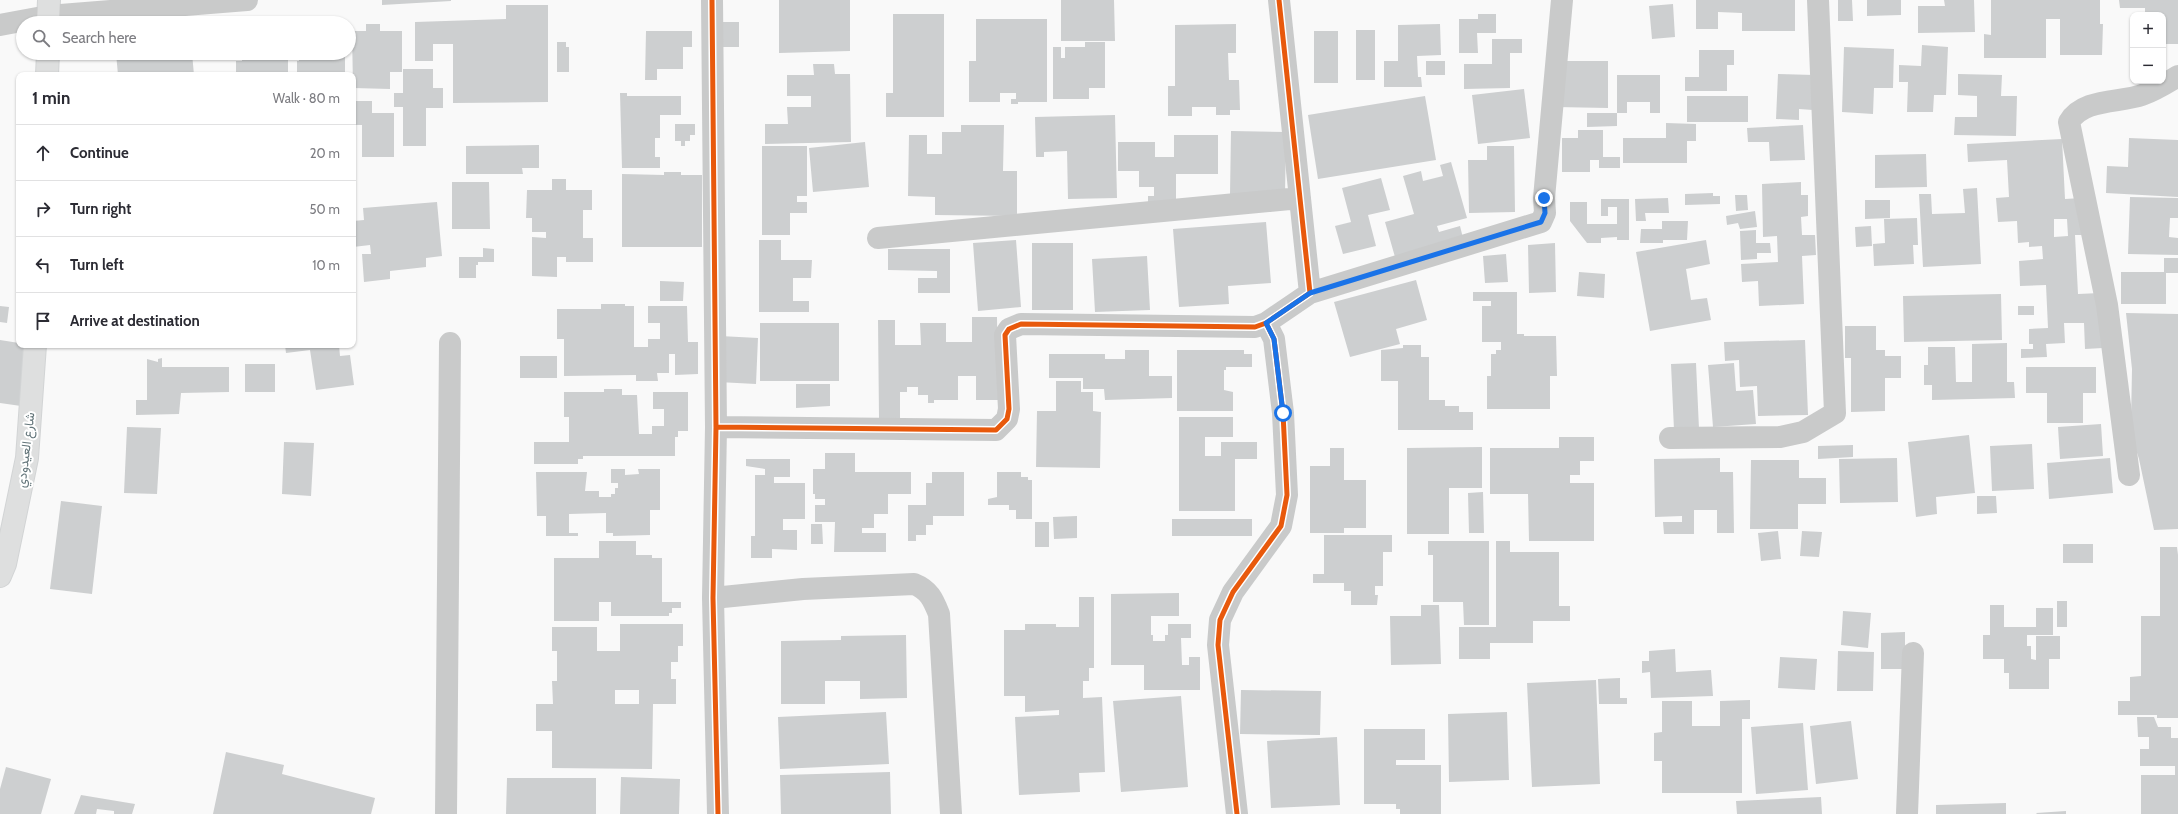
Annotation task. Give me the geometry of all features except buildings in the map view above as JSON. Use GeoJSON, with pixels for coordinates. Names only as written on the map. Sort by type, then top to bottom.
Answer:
{"type":"FeatureCollection","features":[{"type":"Feature","properties":{"kind":"street"},"geometry":{"type":"LineString","coordinates":[[36,16],[48,13],[247,0]]}},
{"type":"Feature","properties":{"kind":"street"},"geometry":{"type":"LineString","coordinates":[[712,0],[716,427],[713,598],[718,814]]}},
{"type":"Feature","properties":{"kind":"street"},"geometry":{"type":"LineString","coordinates":[[1279,0],[1310,293]]}},
{"type":"Feature","properties":{"kind":"street"},"geometry":{"type":"LineString","coordinates":[[716,427],[996,430],[1006,419],[1009,409],[1006,335],[1014,326],[1020,324],[1255,327],[1266,323],[1310,293],[1541,222],[1545,213],[1544,198],[1562,0]]}},
{"type":"Feature","properties":{"kind":"street"},"geometry":{"type":"LineString","coordinates":[[1670,438],[1780,437],[1803,432],[1835,413],[1818,0]]}},
{"type":"Feature","properties":{"kind":"street"},"geometry":{"type":"LineString","coordinates":[[0,25],[16,21]]}},
{"type":"Feature","properties":{"kind":"street"},"geometry":{"type":"LineString","coordinates":[[47,72],[48,60]]}},
{"type":"Feature","properties":{"kind":"street"},"geometry":{"type":"LineString","coordinates":[[2129,475],[2107,305],[2069,122],[2074,114],[2096,104],[2142,95],[2178,76]]}},
{"type":"Feature","properties":{"kind":"street"},"geometry":{"type":"LineString","coordinates":[[878,238],[1300,198]]}},
{"type":"Feature","properties":{"kind":"street"},"geometry":{"type":"LineString","coordinates":[[1237,814],[1218,645],[1220,620],[1233,592],[1281,526],[1287,495],[1283,413],[1274,339],[1266,323]]}},
{"type":"Feature","properties":{"kind":"street"},"geometry":{"type":"LineString","coordinates":[[446,814],[450,343]]}},
{"type":"Feature","properties":{"kind":"street","name":"شارع العيدودي"},"geometry":{"type":"LineString","coordinates":[[0,576],[5,564],[27,458],[35,348]]}},
{"type":"Feature","properties":{"kind":"street"},"geometry":{"type":"LineString","coordinates":[[713,598],[802,589],[906,584],[914,584],[924,588],[932,596],[939,614],[951,814]]}},
{"type":"Feature","properties":{"kind":"street"},"geometry":{"type":"LineString","coordinates":[[1907,814],[1913,653]]}},
{"type":"Feature","properties":{"kind":"cycle path"},"geometry":{"type":"LineString","coordinates":[[712,0],[716,427],[713,598],[718,814]]}},
{"type":"Feature","properties":{"kind":"cycle path"},"geometry":{"type":"LineString","coordinates":[[1237,814],[1218,645],[1220,620],[1233,592],[1281,526],[1287,495],[1283,413],[1274,339],[1266,323],[1310,293],[1279,0]]}},
{"type":"Feature","properties":{"kind":"cycle path"},"geometry":{"type":"LineString","coordinates":[[716,427],[996,430],[1007,419],[1009,409],[1005,335],[1009,329],[1021,324],[1255,327],[1266,323]]}},
{"type":"Feature","properties":{"kind":"route"},"geometry":{"type":"LineString","coordinates":[[1283,413],[1274,339],[1266,323],[1310,293],[1541,222],[1545,213],[1544,198]]}}]}
